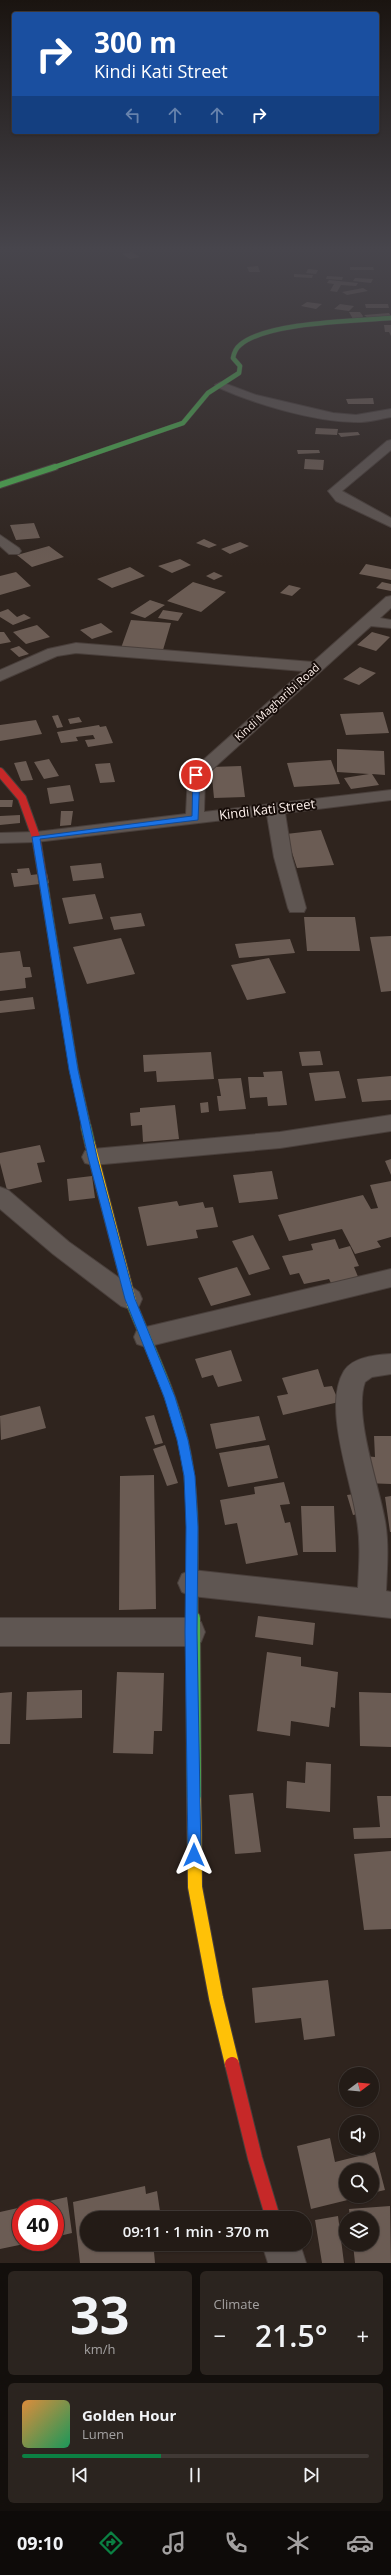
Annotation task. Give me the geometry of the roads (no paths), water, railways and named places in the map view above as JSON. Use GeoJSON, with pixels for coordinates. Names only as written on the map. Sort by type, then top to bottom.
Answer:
{"type":"FeatureCollection","features":[{"type":"Feature","properties":{"kind":"street"},"geometry":{"type":"LineString","coordinates":[[0,485],[113,445],[183,423],[202,399],[239,373],[240,366],[233,358],[233,355]]}},
{"type":"Feature","properties":{"kind":"street"},"geometry":{"type":"LineString","coordinates":[[221,385],[252,398],[333,417],[356,419],[391,414]]}},
{"type":"Feature","properties":{"kind":"street"},"geometry":{"type":"LineString","coordinates":[[391,444],[335,491],[341,498],[391,523]]}},
{"type":"Feature","properties":{"kind":"street"},"geometry":{"type":"LineString","coordinates":[[0,539],[14,550]]}},
{"type":"Feature","properties":{"kind":"street","name":"Kindi Magharibi Road"},"geometry":{"type":"LineString","coordinates":[[195,818],[196,775],[391,600]]}},
{"type":"Feature","properties":{"kind":"street"},"geometry":{"type":"LineString","coordinates":[[366,621],[391,624]]}},
{"type":"Feature","properties":{"kind":"street"},"geometry":{"type":"LineString","coordinates":[[0,676],[53,652],[76,648],[316,667]]}},
{"type":"Feature","properties":{"kind":"street"},"geometry":{"type":"LineString","coordinates":[[0,772],[22,798],[36,837],[74,1070],[93,1157],[130,1299],[169,1397],[183,1440],[189,1476],[192,1583],[191,1632],[195,1887],[216,1998],[255,2158],[272,2211]]}},
{"type":"Feature","properties":{"kind":"street","name":"Kindi Kati Street"},"geometry":{"type":"LineString","coordinates":[[0,838],[36,837],[391,795]]}},
{"type":"Feature","properties":{"kind":"street"},"geometry":{"type":"LineString","coordinates":[[275,808],[283,857],[297,908]]}},
{"type":"Feature","properties":{"kind":"street"},"geometry":{"type":"LineString","coordinates":[[93,1157],[258,1142],[348,1131],[391,1123]]}},
{"type":"Feature","properties":{"kind":"street"},"geometry":{"type":"LineString","coordinates":[[0,1196],[61,1248],[130,1299]]}},
{"type":"Feature","properties":{"kind":"street"},"geometry":{"type":"LineString","coordinates":[[146,1337],[391,1278]]}},
{"type":"Feature","properties":{"kind":"street"},"geometry":{"type":"LineString","coordinates":[[192,1583],[382,1603],[371,1520],[360,1478],[350,1410],[353,1379],[362,1369],[391,1364]]}},
{"type":"Feature","properties":{"kind":"street"},"geometry":{"type":"LineString","coordinates":[[0,1632],[191,1632]]}},
{"type":"Feature","properties":{"kind":"street"},"geometry":{"type":"LineString","coordinates":[[283,2251],[287,2263]]}}]}
